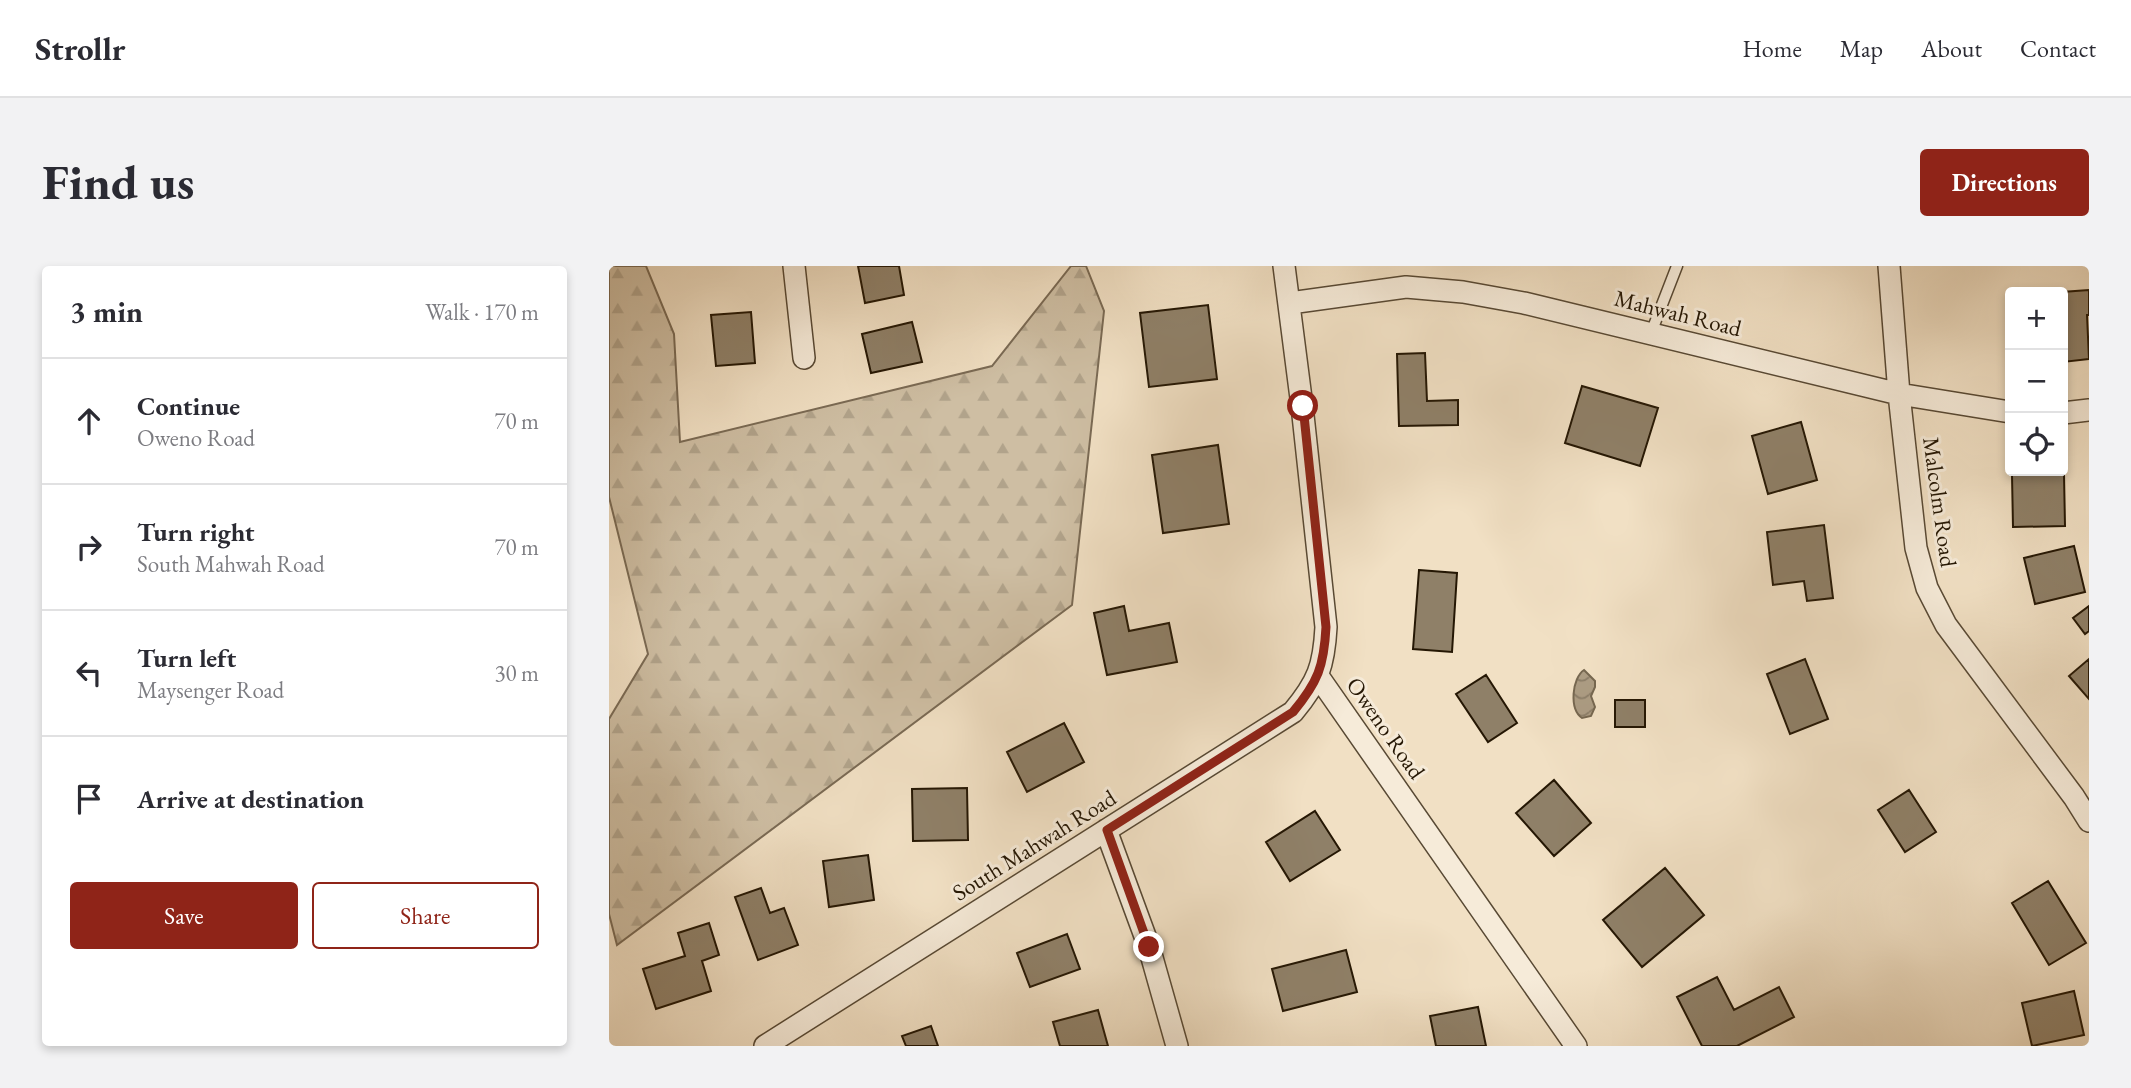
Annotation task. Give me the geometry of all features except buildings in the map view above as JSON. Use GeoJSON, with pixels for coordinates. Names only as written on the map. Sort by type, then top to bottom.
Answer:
{"type":"FeatureCollection","features":[{"type":"Feature","properties":{"kind":"street"},"geometry":{"type":"LineString","coordinates":[[794,266],[804,358]]}},
{"type":"Feature","properties":{"kind":"street","name":"Oweno Road"},"geometry":{"type":"LineString","coordinates":[[1284,266],[1326,627],[1325,650],[1318,676],[1576,1046]]}},
{"type":"Feature","properties":{"kind":"street","name":"Malcolm Road"},"geometry":{"type":"LineString","coordinates":[[1888,266],[1916,548],[1927,588],[1945,625],[2074,797],[2089,821]]}},
{"type":"Feature","properties":{"kind":"street","name":"Mahwah Road"},"geometry":{"type":"LineString","coordinates":[[1290,303],[1406,287],[1463,292],[1524,303],[1899,394],[2005,411]]}},
{"type":"Feature","properties":{"kind":"street"},"geometry":{"type":"LineString","coordinates":[[2068,412],[2089,410]]}},
{"type":"Feature","properties":{"kind":"street","name":"South Mahwah Road"},"geometry":{"type":"LineString","coordinates":[[765,1046],[1293,712],[1318,676]]}},
{"type":"Feature","properties":{"kind":"street"},"geometry":{"type":"LineString","coordinates":[[1107,830],[1149,947],[1177,1046]]}},
{"type":"Feature","properties":{"kind":"lane"},"geometry":{"type":"LineString","coordinates":[[1651,333],[1677,266]]}},
{"type":"Feature","properties":{"kind":"green space"},"geometry":{"type":"Polygon","coordinates":[[[609,266],[646,266],[674,334],[680,442],[992,366],[1071,266],[1086,266],[1104,311],[1072,605],[617,945],[609,914],[609,719],[648,654],[609,497],[609,266]]]}},
{"type":"Feature","properties":{"kind":"water"},"geometry":{"type":"Polygon","coordinates":[[[1584,670],[1595,681],[1591,696],[1595,707],[1591,716],[1582,718],[1575,708],[1574,694],[1577,680],[1584,670]]]}},
{"type":"Feature","properties":{"kind":"route"},"geometry":{"type":"LineString","coordinates":[[1149,947],[1107,830],[1293,712],[1318,676],[1325,650],[1326,627],[1303,406]]}}]}
